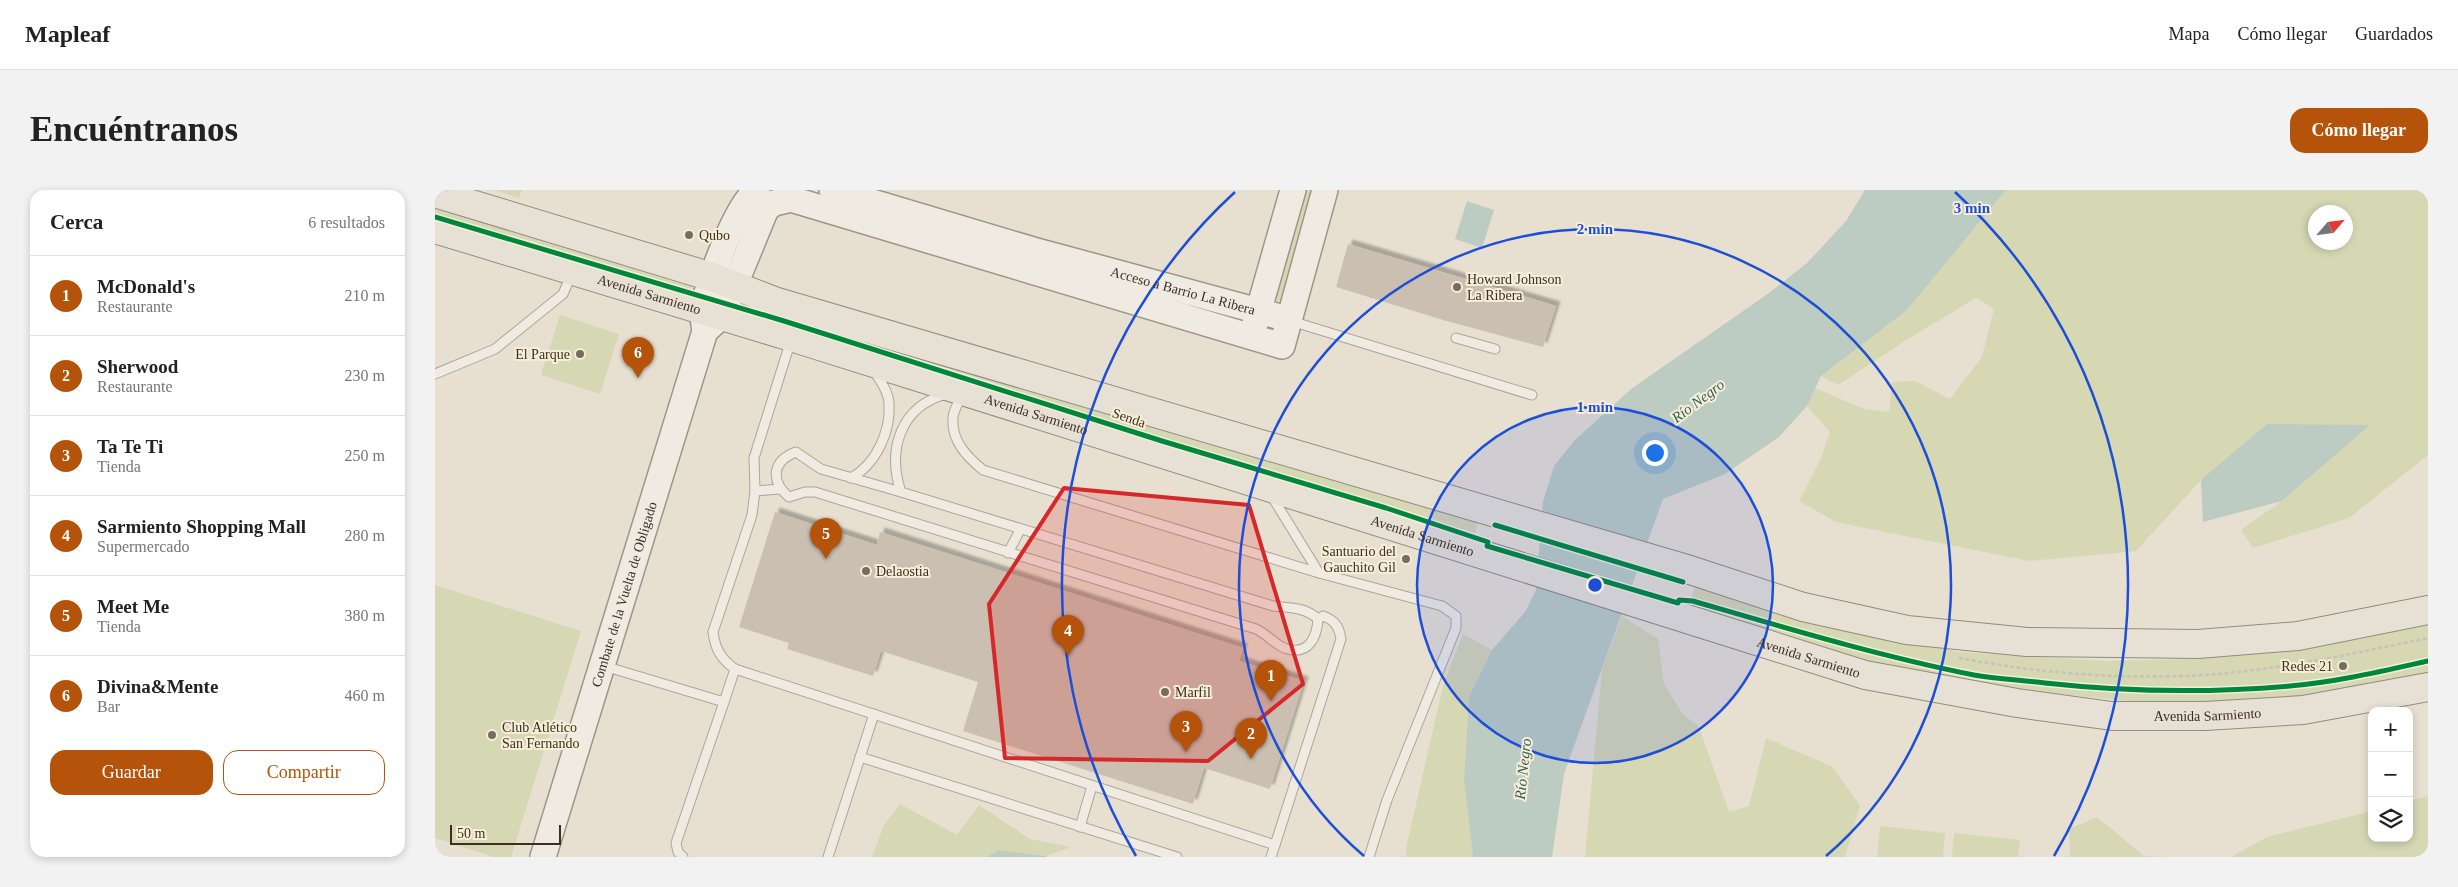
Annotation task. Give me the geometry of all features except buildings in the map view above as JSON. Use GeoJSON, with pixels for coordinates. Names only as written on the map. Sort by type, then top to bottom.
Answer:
{"type":"FeatureCollection","features":[{"type":"Feature","properties":{"kind":"main road"},"geometry":{"type":"LineString","coordinates":[[435,193],[723,282],[796,307],[1690,570],[1803,607],[1907,630],[2027,642],[2199,644],[2298,636],[2428,610]]}},
{"type":"Feature","properties":{"kind":"main road","name":"Avenida Sarmiento"},"geometry":{"type":"LineString","coordinates":[[435,229],[573,271],[710,319],[791,337],[1865,675],[2017,704],[2112,716],[2205,716],[2303,710],[2428,687]]}},
{"type":"Feature","properties":{"kind":"street"},"geometry":{"type":"LineString","coordinates":[[723,282],[742,207],[757,190]]}},
{"type":"Feature","properties":{"kind":"street","name":"Acceso a Barrio La Ribera"},"geometry":{"type":"LineString","coordinates":[[832,190],[1031,261],[1287,319]]}},
{"type":"Feature","properties":{"kind":"street"},"geometry":{"type":"LineString","coordinates":[[1251,337],[1293,190]]}},
{"type":"Feature","properties":{"kind":"street"},"geometry":{"type":"LineString","coordinates":[[723,282],[766,210],[774,203],[791,199],[1031,261],[1282,346],[1287,319],[1325,190]]}},
{"type":"Feature","properties":{"kind":"street","name":"Combate de la Vuelta de Obligado"},"geometry":{"type":"LineString","coordinates":[[543,857],[723,282]]}},
{"type":"Feature","properties":{"kind":"lane"},"geometry":{"type":"LineString","coordinates":[[435,374],[495,349],[563,294],[573,271]]}},
{"type":"Feature","properties":{"kind":"lane","name":"Acceso a Barrio La Ribera"},"geometry":{"type":"LineString","coordinates":[[1287,319],[1532,395]]}},
{"type":"Feature","properties":{"kind":"lane"},"geometry":{"type":"LineString","coordinates":[[791,337],[754,458],[755,491],[752,515],[713,632],[714,646],[723,661],[735,669],[1275,845]]}},
{"type":"Feature","properties":{"kind":"lane"},"geometry":{"type":"LineString","coordinates":[[1456,338],[1495,349]]}},
{"type":"Feature","properties":{"kind":"lane"},"geometry":{"type":"LineString","coordinates":[[851,478],[863,471],[874,460],[888,417],[889,401],[882,383],[867,361]]}},
{"type":"Feature","properties":{"kind":"lane"},"geometry":{"type":"LineString","coordinates":[[901,492],[896,476],[896,452],[903,427],[910,415],[920,405],[938,396],[961,391]]}},
{"type":"Feature","properties":{"kind":"lane"},"geometry":{"type":"LineString","coordinates":[[961,391],[953,416],[955,436],[964,454],[983,470],[1319,573],[1442,606],[1456,616],[1456,628],[1387,800],[1369,857]]}},
{"type":"Feature","properties":{"kind":"lane"},"geometry":{"type":"LineString","coordinates":[[796,452],[821,469],[1273,606],[1300,608],[1311,612],[1318,619],[1315,638],[1310,646],[1299,650],[1286,649],[1267,634],[1256,629],[815,492],[805,492],[789,497],[779,489],[776,479],[779,464],[785,456],[796,452]]}},
{"type":"Feature","properties":{"kind":"lane"},"geometry":{"type":"LineString","coordinates":[[1267,488],[1319,573]]}},
{"type":"Feature","properties":{"kind":"lane"},"geometry":{"type":"LineString","coordinates":[[755,491],[779,489]]}},
{"type":"Feature","properties":{"kind":"lane"},"geometry":{"type":"LineString","coordinates":[[1008,553],[1020,530]]}},
{"type":"Feature","properties":{"kind":"lane"},"geometry":{"type":"LineString","coordinates":[[1271,857],[1341,639],[1339,629],[1332,619],[1323,616],[1318,619]]}},
{"type":"Feature","properties":{"kind":"lane"},"geometry":{"type":"LineString","coordinates":[[602,666],[724,702]]}},
{"type":"Feature","properties":{"kind":"lane"},"geometry":{"type":"LineString","coordinates":[[683,857],[678,852],[676,843],[735,669]]}},
{"type":"Feature","properties":{"kind":"lane"},"geometry":{"type":"LineString","coordinates":[[829,857],[874,714]]}},
{"type":"Feature","properties":{"kind":"lane"},"geometry":{"type":"LineString","coordinates":[[860,757],[1177,857]]}},
{"type":"Feature","properties":{"kind":"lane"},"geometry":{"type":"LineString","coordinates":[[1080,827],[1092,786]]}},
{"type":"Feature","properties":{"kind":"highlighted area"},"geometry":{"type":"Polygon","coordinates":[[[1064,488],[1249,505],[1303,684],[1208,761],[1005,758],[989,604],[1064,488]]]}},
{"type":"Feature","properties":{"kind":"green space"},"geometry":{"type":"Polygon","coordinates":[[[494,190],[522,190],[519,198],[494,190]]]}},
{"type":"Feature","properties":{"kind":"green space"},"geometry":{"type":"Polygon","coordinates":[[[1302,190],[1316,190],[1282,302],[1270,298],[1302,190]]]}},
{"type":"Feature","properties":{"kind":"green space"},"geometry":{"type":"Polygon","coordinates":[[[2006,190],[2428,190],[2428,455],[2349,518],[2253,548],[2241,530],[2282,501],[2369,425],[2201,480],[2136,551],[2029,561],[1836,522],[1799,501],[1821,458],[1830,432],[1807,406],[1815,388],[1864,409],[1889,412],[1892,382],[1915,381],[1950,399],[1982,357],[1994,309],[1976,298],[1908,339],[1838,385],[1821,376],[1907,310],[2006,190]]]}},
{"type":"Feature","properties":{"kind":"green space"},"geometry":{"type":"Polygon","coordinates":[[[435,203],[698,282],[692,301],[435,224],[435,203]]]}},
{"type":"Feature","properties":{"kind":"green space"},"geometry":{"type":"Polygon","coordinates":[[[745,298],[1479,517],[1475,533],[740,314],[745,298]]]}},
{"type":"Feature","properties":{"kind":"green space","name":"El Parque"},"geometry":{"type":"Polygon","coordinates":[[[560,315],[619,334],[600,394],[541,375],[560,315]]]}},
{"type":"Feature","properties":{"kind":"green space","name":"Club Atlético San Fernando"},"geometry":{"type":"Polygon","coordinates":[[[435,585],[581,631],[511,857],[494,857],[435,838],[435,585]]]}},
{"type":"Feature","properties":{"kind":"green space"},"geometry":{"type":"Polygon","coordinates":[[[1695,586],[1849,627],[1959,652],[2104,661],[2198,659],[2350,639],[2428,625],[2428,674],[2281,701],[2155,704],[1985,686],[1895,669],[1689,609],[1695,586]]]}},
{"type":"Feature","properties":{"kind":"green space"},"geometry":{"type":"Polygon","coordinates":[[[1622,616],[1658,639],[1664,684],[1682,713],[1699,727],[1729,812],[1749,806],[1766,738],[1833,767],[1860,806],[1845,857],[1585,857],[1602,670],[1622,616]]]}},
{"type":"Feature","properties":{"kind":"green space"},"geometry":{"type":"Polygon","coordinates":[[[1463,634],[1492,650],[1469,696],[1464,780],[1473,857],[1406,857],[1407,844],[1443,686],[1463,634]]]}},
{"type":"Feature","properties":{"kind":"green space"},"geometry":{"type":"Polygon","coordinates":[[[2428,796],[2428,857],[2231,857],[2267,837],[2368,812],[2368,842],[2413,842],[2413,800],[2428,796]]]}},
{"type":"Feature","properties":{"kind":"green space"},"geometry":{"type":"Polygon","coordinates":[[[900,804],[957,835],[979,805],[1030,839],[1071,847],[1046,856],[998,850],[987,857],[872,857],[884,825],[900,804]]]}},
{"type":"Feature","properties":{"kind":"green space"},"geometry":{"type":"Polygon","coordinates":[[[2097,817],[2144,856],[2167,857],[2070,857],[2069,829],[2097,817]]]}},
{"type":"Feature","properties":{"kind":"green space"},"geometry":{"type":"Polygon","coordinates":[[[1880,826],[1945,833],[1943,857],[1877,857],[1880,826]]]}},
{"type":"Feature","properties":{"kind":"green space"},"geometry":{"type":"Polygon","coordinates":[[[1954,833],[2020,840],[2018,857],[1952,857],[1954,833]]]}},
{"type":"Feature","properties":{"kind":"water","name":"Río Negro"},"geometry":{"type":"Polygon","coordinates":[[[1865,190],[2006,190],[1907,310],[1821,376],[1807,406],[1779,437],[1725,474],[1663,499],[1564,774],[1552,857],[1473,857],[1464,780],[1469,696],[1492,650],[1525,612],[1536,590],[1543,502],[1554,466],[1574,441],[1631,389],[1769,293],[1807,263],[1846,221],[1865,190]]]}},
{"type":"Feature","properties":{"kind":"water"},"geometry":{"type":"Polygon","coordinates":[[[1467,201],[1494,210],[1482,248],[1455,239],[1467,201]]]}},
{"type":"Feature","properties":{"kind":"water"},"geometry":{"type":"Polygon","coordinates":[[[2267,424],[2370,425],[2282,501],[2203,522],[2201,480],[2267,424]]]}},
{"type":"Feature","properties":{"kind":"water"},"geometry":{"type":"Polygon","coordinates":[[[998,850],[1046,856],[1047,857],[987,857],[998,850]]]}},
{"type":"Feature","properties":{"kind":"cycle path","name":"Senda"},"geometry":{"type":"LineString","coordinates":[[435,217],[784,321],[1162,441],[1386,508],[1488,542],[1487,546],[1678,603],[1679,600],[1693,601],[1833,641],[1938,667],[1983,676],[2076,686],[2137,690],[2229,690],[2325,682],[2428,661]]}},
{"type":"Feature","properties":{"kind":"cycle path"},"geometry":{"type":"LineString","coordinates":[[1495,525],[1683,582]]}},
{"type":"Feature","properties":{"kind":"place","name":"Qubo"},"geometry":{"type":"Point","coordinates":[689,235]}},
{"type":"Feature","properties":{"kind":"place","name":"Howard Johnson La Ribera"},"geometry":{"type":"Point","coordinates":[1457,287]}},
{"type":"Feature","properties":{"kind":"place","name":"El Parque"},"geometry":{"type":"Point","coordinates":[580,354]}},
{"type":"Feature","properties":{"kind":"place","name":"Divina&Mente"},"geometry":{"type":"Point","coordinates":[638,378]}},
{"type":"Feature","properties":{"kind":"place","name":"Meet Me"},"geometry":{"type":"Point","coordinates":[826,559]}},
{"type":"Feature","properties":{"kind":"place","name":"Santuario del Gauchito Gil"},"geometry":{"type":"Point","coordinates":[1406,559]}},
{"type":"Feature","properties":{"kind":"place","name":"Delaostia"},"geometry":{"type":"Point","coordinates":[866,571]}},
{"type":"Feature","properties":{"kind":"place","name":"Sarmiento Shopping Mall"},"geometry":{"type":"Point","coordinates":[1068,656]}},
{"type":"Feature","properties":{"kind":"place","name":"Redes 21"},"geometry":{"type":"Point","coordinates":[2343,666]}},
{"type":"Feature","properties":{"kind":"place","name":"Marfil"},"geometry":{"type":"Point","coordinates":[1165,692]}},
{"type":"Feature","properties":{"kind":"place","name":"McDonald's"},"geometry":{"type":"Point","coordinates":[1271,701]}},
{"type":"Feature","properties":{"kind":"place","name":"Club Atlético San Fernando"},"geometry":{"type":"Point","coordinates":[492,735]}},
{"type":"Feature","properties":{"kind":"place","name":"Ta Te Ti"},"geometry":{"type":"Point","coordinates":[1186,752]}},
{"type":"Feature","properties":{"kind":"place","name":"Sherwood"},"geometry":{"type":"Point","coordinates":[1251,759]}}]}
